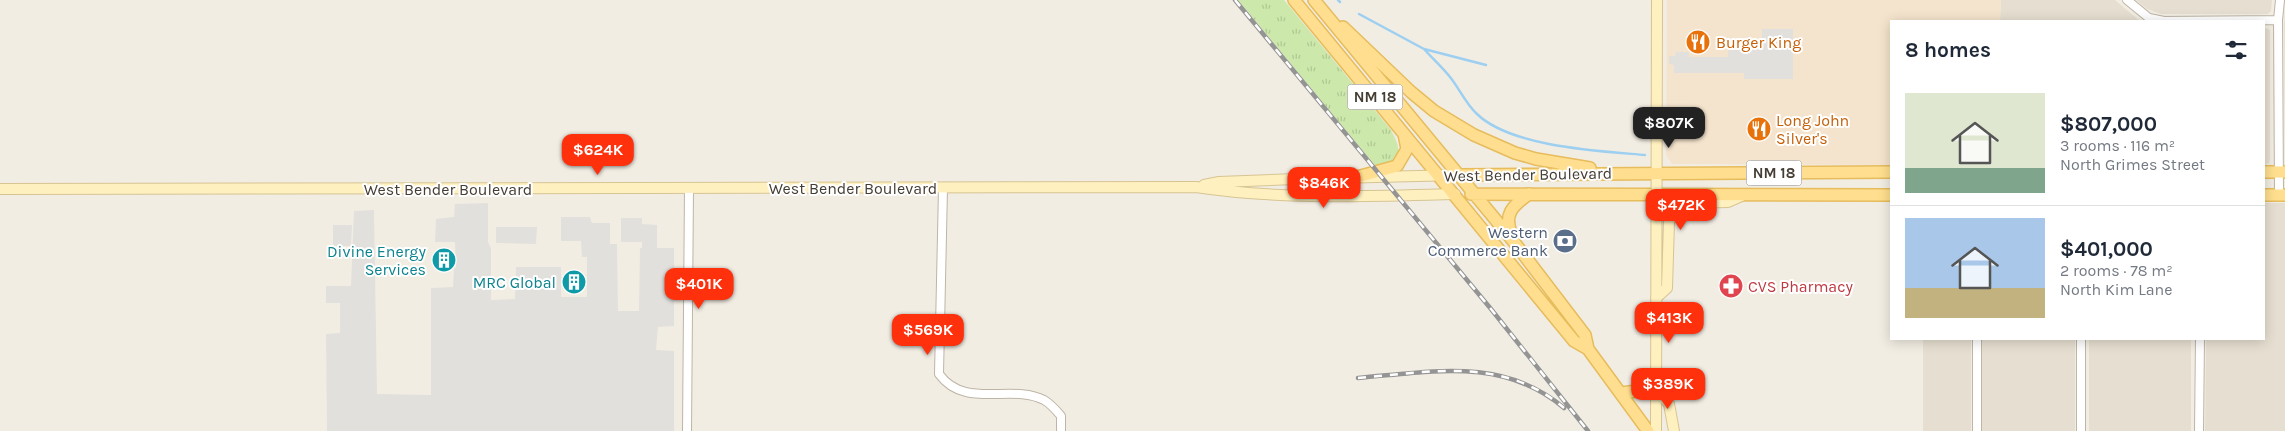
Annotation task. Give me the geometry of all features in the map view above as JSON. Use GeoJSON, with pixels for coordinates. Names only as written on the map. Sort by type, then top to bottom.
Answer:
{"type":"FeatureCollection","features":[{"type":"Feature","properties":{"kind":"main road","name":"NM 18"},"geometry":{"type":"LineString","coordinates":[[1294,0],[1455,194]]}},
{"type":"Feature","properties":{"kind":"main road","name":"NM 18"},"geometry":{"type":"LineString","coordinates":[[1314,0],[1459,175]]}},
{"type":"Feature","properties":{"kind":"main road"},"geometry":{"type":"LineString","coordinates":[[1656,431],[1657,0]]}},
{"type":"Feature","properties":{"kind":"main road"},"geometry":{"type":"LineString","coordinates":[[1331,20],[1347,29],[1434,111],[1474,135],[1515,153],[1536,159],[1616,173]]}},
{"type":"Feature","properties":{"kind":"main road"},"geometry":{"type":"LineString","coordinates":[[1357,177],[1398,166],[1407,149],[1404,133]]}},
{"type":"Feature","properties":{"kind":"main road"},"geometry":{"type":"LineString","coordinates":[[1825,172],[1825,195]]}},
{"type":"Feature","properties":{"kind":"main road","name":"West Bender Boulevard"},"geometry":{"type":"LineString","coordinates":[[1196,187],[1219,182],[1357,177],[1616,173],[1890,172]]}},
{"type":"Feature","properties":{"kind":"main road"},"geometry":{"type":"LineString","coordinates":[[2265,172],[2282,172]]}},
{"type":"Feature","properties":{"kind":"main road"},"geometry":{"type":"LineString","coordinates":[[1459,175],[1560,299],[1585,335],[1588,349]]}},
{"type":"Feature","properties":{"kind":"main road","name":"West Bender Boulevard"},"geometry":{"type":"LineString","coordinates":[[0,189],[1196,187],[1338,197],[1455,194],[1656,193],[1890,195]]}},
{"type":"Feature","properties":{"kind":"main road"},"geometry":{"type":"LineString","coordinates":[[1455,194],[1574,341],[1588,349],[1648,431]]}},
{"type":"Feature","properties":{"kind":"main road"},"geometry":{"type":"LineString","coordinates":[[1514,242],[1508,227],[1507,218],[1513,206],[1529,194]]}},
{"type":"Feature","properties":{"kind":"main road"},"geometry":{"type":"LineString","coordinates":[[1656,298],[1667,288],[1669,222],[1676,209],[1691,203],[1728,202],[1748,194]]}},
{"type":"Feature","properties":{"kind":"main road"},"geometry":{"type":"LineString","coordinates":[[2265,195],[2282,195]]}},
{"type":"Feature","properties":{"kind":"main road"},"geometry":{"type":"LineString","coordinates":[[1622,393],[1644,390],[1656,385]]}},
{"type":"Feature","properties":{"kind":"main road"},"geometry":{"type":"LineString","coordinates":[[1656,385],[1669,404],[1674,431]]}},
{"type":"Feature","properties":{"kind":"street"},"geometry":{"type":"LineString","coordinates":[[2127,0],[2149,18],[2164,20],[2278,20]]}},
{"type":"Feature","properties":{"kind":"street"},"geometry":{"type":"LineString","coordinates":[[2280,0],[2278,20],[2282,195]]}},
{"type":"Feature","properties":{"kind":"street"},"geometry":{"type":"LineString","coordinates":[[687,431],[689,188]]}},
{"type":"Feature","properties":{"kind":"street"},"geometry":{"type":"LineString","coordinates":[[943,188],[939,374],[946,383],[958,390],[975,394],[1029,396],[1043,399],[1061,416],[1061,431]]}},
{"type":"Feature","properties":{"kind":"street"},"geometry":{"type":"LineString","coordinates":[[1977,340],[1977,431]]}},
{"type":"Feature","properties":{"kind":"street"},"geometry":{"type":"LineString","coordinates":[[2081,340],[2081,431]]}},
{"type":"Feature","properties":{"kind":"street"},"geometry":{"type":"LineString","coordinates":[[2199,431],[2200,340]]}},
{"type":"Feature","properties":{"kind":"shaded area"},"geometry":{"type":"Polygon","coordinates":[[[1667,0],[2001,0],[2000,20],[1890,20],[1890,165],[1672,164],[1666,155],[1667,0]]]}},
{"type":"Feature","properties":{"kind":"shaded area"},"geometry":{"type":"Polygon","coordinates":[[[2001,0],[2115,0],[2139,20],[2000,20],[2001,0]]]}},
{"type":"Feature","properties":{"kind":"shaded area"},"geometry":{"type":"Polygon","coordinates":[[[2136,0],[2272,0],[2271,11],[2268,14],[2161,14],[2147,9],[2136,0]]]}},
{"type":"Feature","properties":{"kind":"shaded area"},"geometry":{"type":"Polygon","coordinates":[[[2285,11],[2285,162],[2284,25],[2285,11]]]}},
{"type":"Feature","properties":{"kind":"shaded area"},"geometry":{"type":"Polygon","coordinates":[[[2265,28],[2270,30],[2269,163],[2265,165],[2265,28]]]}},
{"type":"Feature","properties":{"kind":"shaded area"},"geometry":{"type":"Polygon","coordinates":[[[1762,29],[1793,29],[1793,79],[1744,79],[1744,73],[1674,73],[1674,65],[1669,64],[1669,56],[1675,56],[1676,52],[1689,52],[1689,57],[1728,57],[1728,50],[1756,50],[1762,39],[1762,29]]]}},
{"type":"Feature","properties":{"kind":"shaded area"},"geometry":{"type":"Polygon","coordinates":[[[488,203],[488,242],[491,248],[491,300],[515,299],[516,267],[561,267],[561,297],[587,297],[587,257],[582,257],[581,241],[561,241],[561,217],[590,217],[592,223],[610,223],[610,244],[617,244],[618,311],[639,311],[640,248],[642,248],[642,242],[621,242],[621,218],[642,218],[642,224],[657,225],[657,248],[674,248],[674,326],[658,327],[656,350],[674,351],[674,431],[327,431],[326,334],[340,333],[340,303],[326,303],[326,286],[351,286],[354,211],[374,210],[377,394],[431,395],[431,288],[453,287],[454,268],[456,268],[455,242],[435,242],[436,219],[454,217],[455,204],[488,203]]]}},
{"type":"Feature","properties":{"kind":"shaded area"},"geometry":{"type":"Polygon","coordinates":[[[2265,203],[2285,203],[2285,431],[2205,431],[2206,340],[2265,340],[2265,203]]]}},
{"type":"Feature","properties":{"kind":"shaded area"},"geometry":{"type":"Polygon","coordinates":[[[333,225],[352,225],[351,246],[333,246],[333,225]]]}},
{"type":"Feature","properties":{"kind":"shaded area"},"geometry":{"type":"Polygon","coordinates":[[[496,227],[537,227],[536,244],[496,243],[496,227]]]}},
{"type":"Feature","properties":{"kind":"shaded area"},"geometry":{"type":"Polygon","coordinates":[[[1923,340],[1971,340],[1971,431],[1923,431],[1923,340]]]}},
{"type":"Feature","properties":{"kind":"shaded area"},"geometry":{"type":"Polygon","coordinates":[[[1981,340],[2075,340],[2075,431],[1981,431],[1981,340]]]}},
{"type":"Feature","properties":{"kind":"shaded area"},"geometry":{"type":"Polygon","coordinates":[[[2089,340],[2191,340],[2191,431],[2089,431],[2089,340]]]}},
{"type":"Feature","properties":{"kind":"green space"},"geometry":{"type":"Polygon","coordinates":[[[1238,0],[1284,0],[1391,130],[1398,146],[1396,162],[1377,168],[1238,0]]]}},
{"type":"Feature","properties":{"kind":"waterway"},"geometry":{"type":"LineString","coordinates":[[1359,14],[1424,49],[1486,65]]}},
{"type":"Feature","properties":{"kind":"waterway"},"geometry":{"type":"LineString","coordinates":[[1424,49],[1450,77],[1473,110],[1492,125],[1511,134],[1556,145],[1604,152],[1645,155]]}},
{"type":"Feature","properties":{"kind":"railway"},"geometry":{"type":"LineString","coordinates":[[1235,0],[1491,309],[1588,431]]}},
{"type":"Feature","properties":{"kind":"railway"},"geometry":{"type":"LineString","coordinates":[[1358,378],[1439,371],[1491,374],[1516,381],[1541,392],[1564,408]]}},
{"type":"Feature","properties":{"kind":"place","name":"Burger King"},"geometry":{"type":"Point","coordinates":[1698,42]}},
{"type":"Feature","properties":{"kind":"place","name":"Long John Silver's"},"geometry":{"type":"Point","coordinates":[1759,129]}},
{"type":"Feature","properties":{"kind":"place","name":"Western Commerce Bank"},"geometry":{"type":"Point","coordinates":[1565,241]}},
{"type":"Feature","properties":{"kind":"place","name":"Divine Energy Services"},"geometry":{"type":"Point","coordinates":[444,260]}},
{"type":"Feature","properties":{"kind":"place","name":"MRC Global"},"geometry":{"type":"Point","coordinates":[574,282]}},
{"type":"Feature","properties":{"kind":"place","name":"CVS Pharmacy"},"geometry":{"type":"Point","coordinates":[1731,286]}}]}
